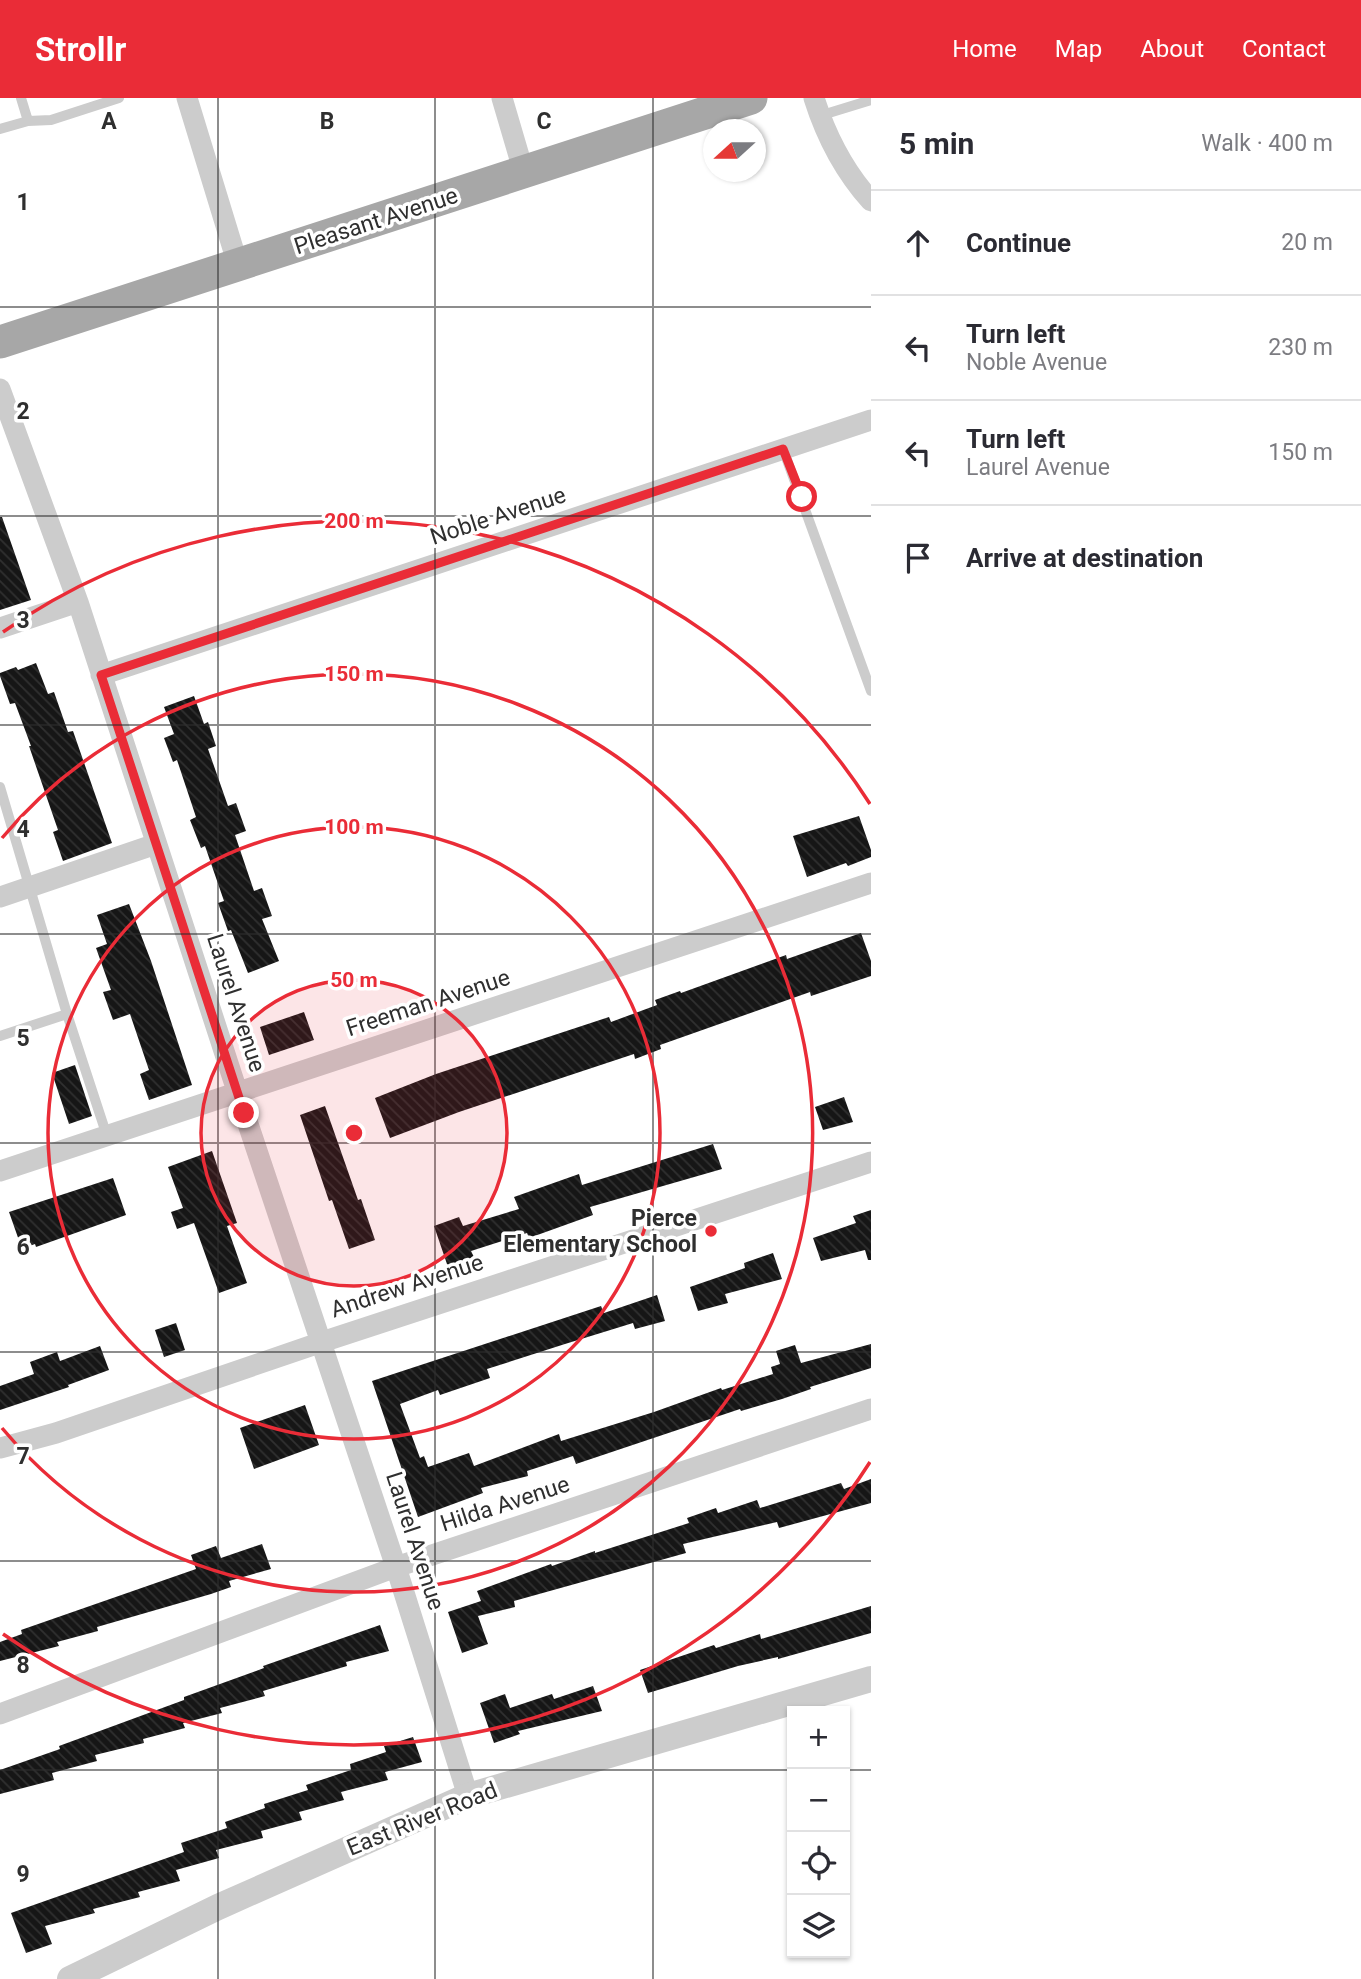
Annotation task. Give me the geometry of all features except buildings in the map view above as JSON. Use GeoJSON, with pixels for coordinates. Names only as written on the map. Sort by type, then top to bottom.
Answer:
{"type":"FeatureCollection","features":[{"type":"Feature","properties":{"kind":"main road","name":"Pleasant Avenue"},"geometry":{"type":"LineString","coordinates":[[0,342],[751,98]]}},
{"type":"Feature","properties":{"kind":"street"},"geometry":{"type":"LineString","coordinates":[[187,98],[238,265]]}},
{"type":"Feature","properties":{"kind":"street"},"geometry":{"type":"LineString","coordinates":[[502,98],[524,173]]}},
{"type":"Feature","properties":{"kind":"street"},"geometry":{"type":"LineString","coordinates":[[816,107],[823,128],[853,181],[871,201]]}},
{"type":"Feature","properties":{"kind":"street","name":"Laurel Avenue"},"geometry":{"type":"LineString","coordinates":[[0,389],[78,602],[396,1567],[468,1796]]}},
{"type":"Feature","properties":{"kind":"street","name":"Noble Avenue"},"geometry":{"type":"LineString","coordinates":[[101,675],[871,420]]}},
{"type":"Feature","properties":{"kind":"street"},"geometry":{"type":"LineString","coordinates":[[0,628],[78,602]]}},
{"type":"Feature","properties":{"kind":"street"},"geometry":{"type":"LineString","coordinates":[[0,897],[156,844]]}},
{"type":"Feature","properties":{"kind":"street","name":"Freeman Avenue"},"geometry":{"type":"LineString","coordinates":[[0,1171],[871,883]]}},
{"type":"Feature","properties":{"kind":"street","name":"Andrew Avenue"},"geometry":{"type":"LineString","coordinates":[[0,1448],[56,1433],[322,1342],[871,1162]]}},
{"type":"Feature","properties":{"kind":"street","name":"Hilda Avenue"},"geometry":{"type":"LineString","coordinates":[[0,1714],[396,1567],[871,1409]]}},
{"type":"Feature","properties":{"kind":"street","name":"East River Road"},"geometry":{"type":"LineString","coordinates":[[71,1979],[218,1907],[468,1796],[871,1679]]}},
{"type":"Feature","properties":{"kind":"lane"},"geometry":{"type":"LineString","coordinates":[[21,98],[28,121]]}},
{"type":"Feature","properties":{"kind":"lane"},"geometry":{"type":"LineString","coordinates":[[0,129],[28,121],[51,120],[119,98]]}},
{"type":"Feature","properties":{"kind":"lane"},"geometry":{"type":"LineString","coordinates":[[816,107],[871,100]]}},
{"type":"Feature","properties":{"kind":"lane"},"geometry":{"type":"LineString","coordinates":[[783,449],[871,691]]}},
{"type":"Feature","properties":{"kind":"lane"},"geometry":{"type":"LineString","coordinates":[[0,788],[67,1014],[107,1136]]}},
{"type":"Feature","properties":{"kind":"lane"},"geometry":{"type":"LineString","coordinates":[[0,1036],[67,1014]]}},
{"type":"Feature","properties":{"kind":"place","name":"Pierce Elementary School"},"geometry":{"type":"Point","coordinates":[711,1231]}},
{"type":"Feature","properties":{"kind":"route"},"geometry":{"type":"LineString","coordinates":[[244,1113],[101,675],[783,449],[802,497]]}}]}
